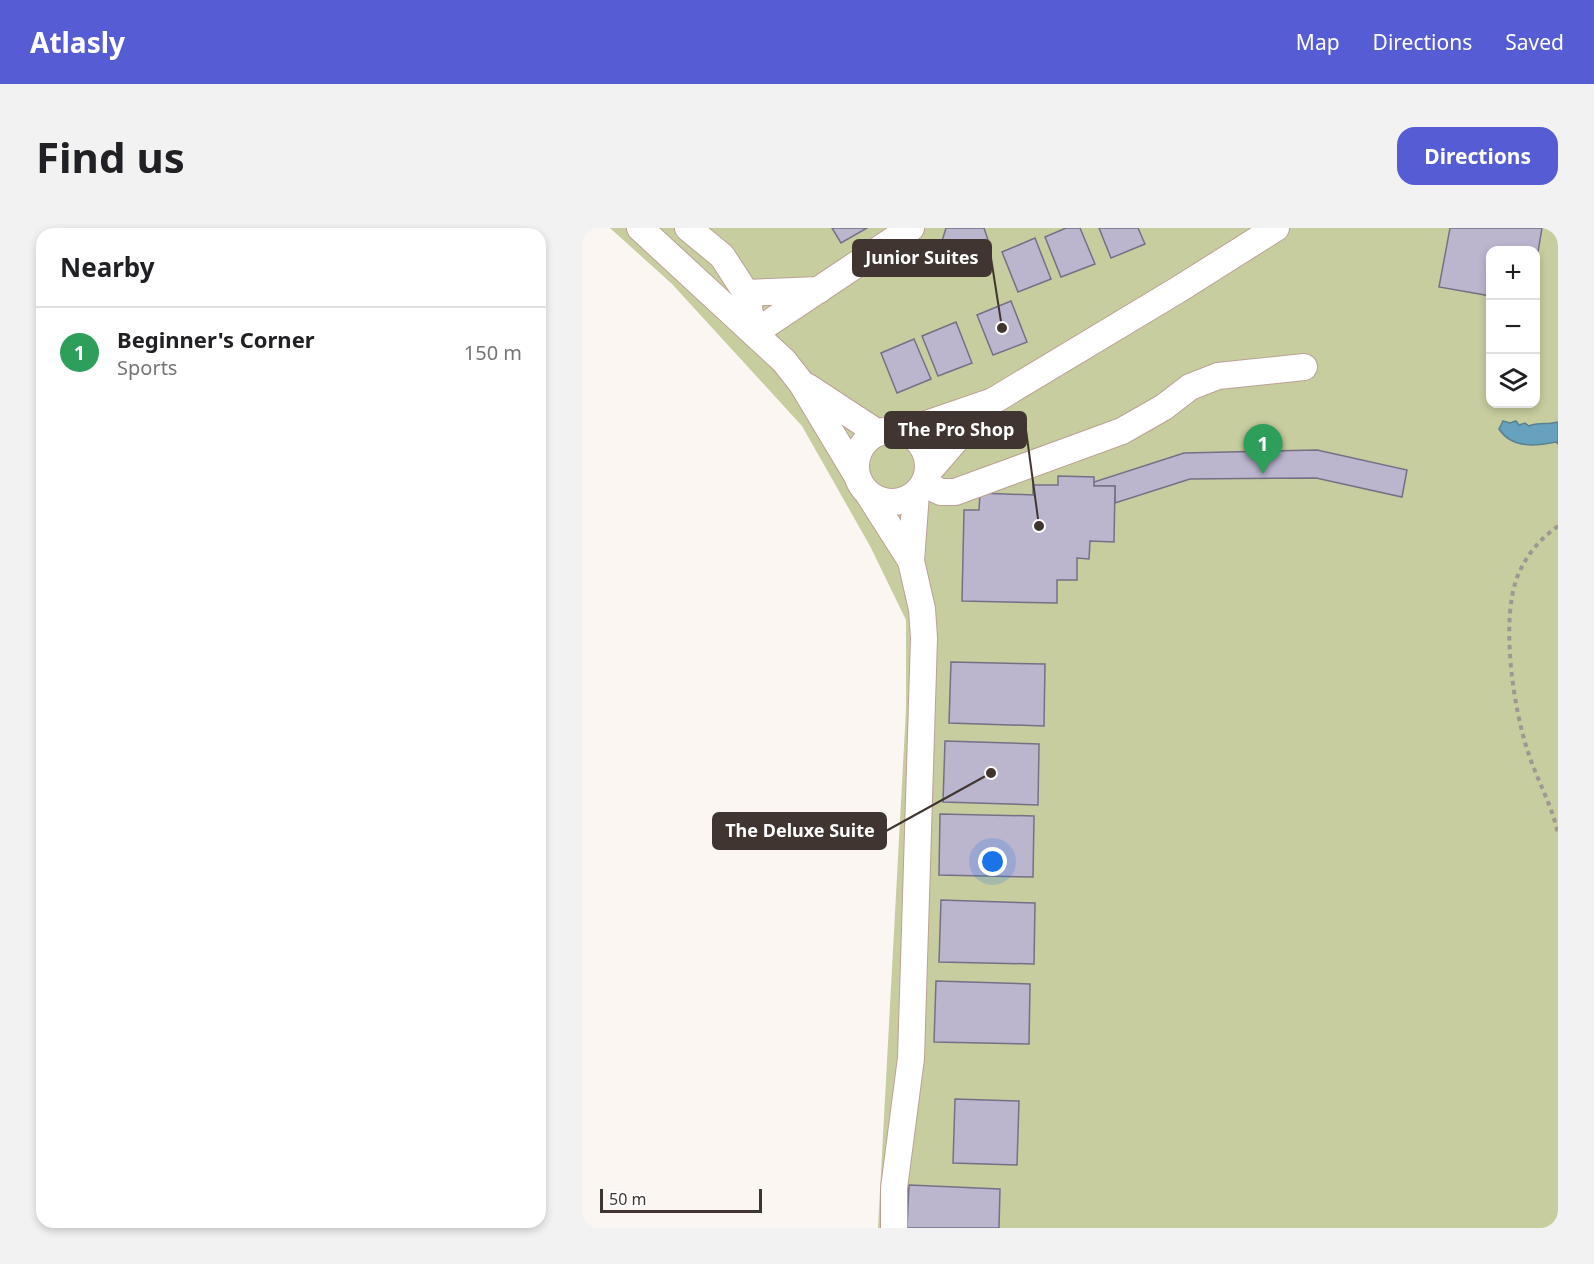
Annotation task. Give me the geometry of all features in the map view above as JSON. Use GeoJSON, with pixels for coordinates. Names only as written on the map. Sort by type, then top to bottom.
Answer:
{"type":"FeatureCollection","features":[{"type":"Feature","properties":{"kind":"lane"},"geometry":{"type":"LineString","coordinates":[[640,228],[784,361],[802,384],[911,561],[922,609],[924,638],[911,1058],[894,1188],[894,1228]]}},
{"type":"Feature","properties":{"kind":"lane"},"geometry":{"type":"LineString","coordinates":[[688,228],[722,256],[746,293],[754,333]]}},
{"type":"Feature","properties":{"kind":"lane"},"geometry":{"type":"LineString","coordinates":[[754,333],[911,228]]}},
{"type":"Feature","properties":{"kind":"lane"},"geometry":{"type":"LineString","coordinates":[[993,401],[868,439],[860,449],[856,461],[863,484],[880,501],[905,500],[922,483],[961,434],[993,401],[1270,230]]}},
{"type":"Feature","properties":{"kind":"lane"},"geometry":{"type":"LineString","coordinates":[[746,293],[819,290]]}},
{"type":"Feature","properties":{"kind":"lane"},"geometry":{"type":"LineString","coordinates":[[922,483],[941,492],[955,492],[1122,430],[1164,407],[1190,387],[1218,376],[1304,367]]}},
{"type":"Feature","properties":{"kind":"lane"},"geometry":{"type":"LineString","coordinates":[[802,384],[891,432],[914,438],[923,447],[927,459],[911,561]]}},
{"type":"Feature","properties":{"kind":"path"},"geometry":{"type":"LineString","coordinates":[[1558,526],[1539,540],[1518,575],[1514,588],[1509,629],[1520,728],[1537,778],[1554,814],[1558,834]]}},
{"type":"Feature","properties":{"kind":"green space"},"geometry":{"type":"Polygon","coordinates":[[[610,228],[1558,228],[1558,1228],[878,1228],[906,709],[906,620],[870,546],[802,426],[672,284],[610,228]]]}},
{"type":"Feature","properties":{"kind":"water"},"geometry":{"type":"Polygon","coordinates":[[[1503,421],[1510,423],[1516,421],[1519,425],[1525,423],[1529,426],[1558,422],[1558,444],[1556,442],[1533,445],[1517,443],[1499,429],[1503,421]]]}},
{"type":"Feature","properties":{"kind":"building"},"geometry":{"type":"Polygon","coordinates":[[[832,228],[867,228],[841,243],[832,228]]]}},
{"type":"Feature","properties":{"kind":"building"},"geometry":{"type":"Polygon","coordinates":[[[946,228],[984,228],[988,240],[984,255],[979,260],[965,264],[951,260],[943,248],[942,241],[946,228]]]}},
{"type":"Feature","properties":{"kind":"building"},"geometry":{"type":"Polygon","coordinates":[[[1066,228],[1080,228],[1095,264],[1061,277],[1045,237],[1066,228]]]}},
{"type":"Feature","properties":{"kind":"building"},"geometry":{"type":"Polygon","coordinates":[[[1099,228],[1138,228],[1145,244],[1111,258],[1099,228]]]}},
{"type":"Feature","properties":{"kind":"building"},"geometry":{"type":"Polygon","coordinates":[[[1450,228],[1542,228],[1539,246],[1486,246],[1486,295],[1439,287],[1450,228]]]}},
{"type":"Feature","properties":{"kind":"building"},"geometry":{"type":"Polygon","coordinates":[[[1035,238],[1051,279],[1018,292],[1002,252],[1035,238]]]}},
{"type":"Feature","properties":{"kind":"building"},"geometry":{"type":"Polygon","coordinates":[[[1011,301],[1027,342],[993,355],[977,315],[1011,301]]]}},
{"type":"Feature","properties":{"kind":"building"},"geometry":{"type":"Polygon","coordinates":[[[956,322],[972,363],[938,376],[922,336],[956,322]]]}},
{"type":"Feature","properties":{"kind":"building"},"geometry":{"type":"Polygon","coordinates":[[[914,339],[931,379],[897,393],[881,353],[914,339]]]}},
{"type":"Feature","properties":{"kind":"building"},"geometry":{"type":"Polygon","coordinates":[[[1317,450],[1407,470],[1402,497],[1316,478],[1190,479],[1115,503],[1115,486],[1094,486],[1094,482],[1184,453],[1317,450]]]}},
{"type":"Feature","properties":{"kind":"building"},"geometry":{"type":"Polygon","coordinates":[[[1058,476],[1094,477],[1094,486],[1115,486],[1114,542],[1090,541],[1089,559],[1077,558],[1077,580],[1057,580],[1057,603],[962,601],[964,510],[979,510],[980,493],[1033,495],[1033,485],[1058,485],[1058,476]]]}},
{"type":"Feature","properties":{"kind":"building"},"geometry":{"type":"Polygon","coordinates":[[[951,662],[1045,664],[1044,726],[949,723],[951,662]]]}},
{"type":"Feature","properties":{"kind":"building"},"geometry":{"type":"Polygon","coordinates":[[[945,741],[1039,744],[1038,805],[943,802],[945,741]]]}},
{"type":"Feature","properties":{"kind":"building"},"geometry":{"type":"Polygon","coordinates":[[[940,814],[1034,816],[1033,877],[939,875],[940,814]]]}},
{"type":"Feature","properties":{"kind":"building"},"geometry":{"type":"Polygon","coordinates":[[[941,900],[1035,903],[1034,964],[939,962],[941,900]]]}},
{"type":"Feature","properties":{"kind":"building"},"geometry":{"type":"Polygon","coordinates":[[[936,981],[1030,984],[1029,1044],[934,1042],[936,981]]]}},
{"type":"Feature","properties":{"kind":"building"},"geometry":{"type":"Polygon","coordinates":[[[955,1099],[1019,1101],[1017,1165],[953,1163],[955,1099]]]}},
{"type":"Feature","properties":{"kind":"building"},"geometry":{"type":"Polygon","coordinates":[[[909,1185],[1000,1189],[999,1228],[907,1228],[909,1185]]]}},
{"type":"Feature","properties":{"kind":"place","name":"Junior Suites"},"geometry":{"type":"Point","coordinates":[1002,328]}},
{"type":"Feature","properties":{"kind":"place","name":"Beginner's Corner"},"geometry":{"type":"Point","coordinates":[1263,474]}},
{"type":"Feature","properties":{"kind":"place","name":"The Pro Shop"},"geometry":{"type":"Point","coordinates":[1039,526]}},
{"type":"Feature","properties":{"kind":"place","name":"The Deluxe Suite"},"geometry":{"type":"Point","coordinates":[991,773]}}]}
